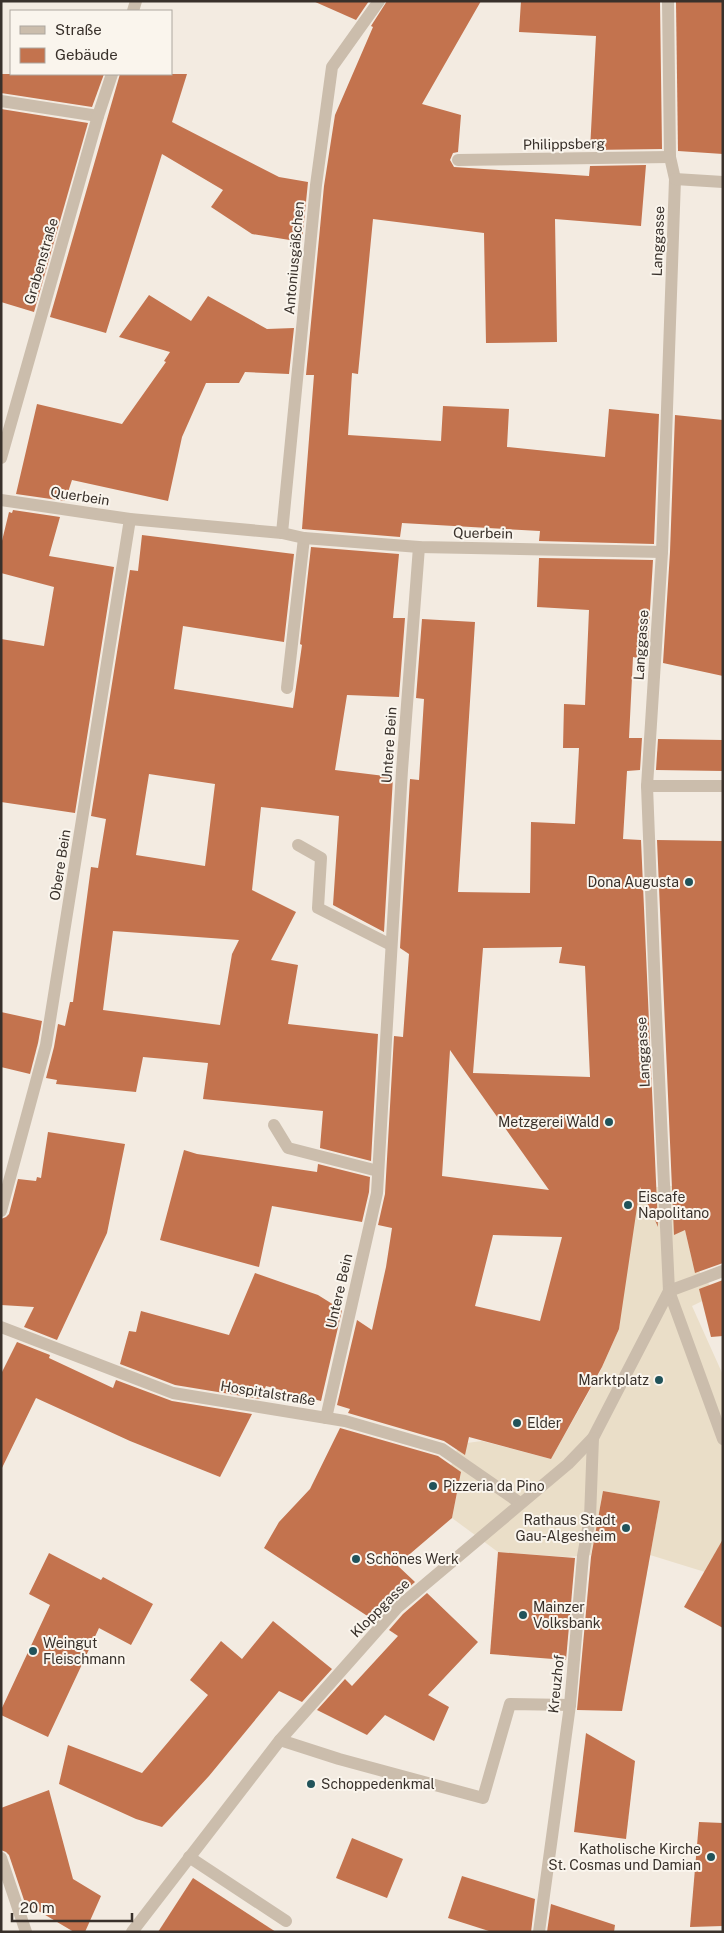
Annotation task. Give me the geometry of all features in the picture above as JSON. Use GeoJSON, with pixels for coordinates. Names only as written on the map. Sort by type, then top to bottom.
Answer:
{"type":"FeatureCollection","features":[{"type":"Feature","properties":{"kind":"street","name":"Antoniusgäßchen"},"geometry":{"type":"LineString","coordinates":[[282,533],[316,185],[332,67],[379,1]]}},
{"type":"Feature","properties":{"kind":"street","name":"Langgasse"},"geometry":{"type":"LineString","coordinates":[[668,1],[670,157],[675,179],[662,552],[647,786],[669,1292]]}},
{"type":"Feature","properties":{"kind":"street","name":"Grabenstraße"},"geometry":{"type":"LineString","coordinates":[[1,458],[98,116],[112,75]]}},
{"type":"Feature","properties":{"kind":"street"},"geometry":{"type":"LineString","coordinates":[[1,101],[98,116]]}},
{"type":"Feature","properties":{"kind":"street","name":"Philippsberg"},"geometry":{"type":"LineString","coordinates":[[458,160],[670,157]]}},
{"type":"Feature","properties":{"kind":"street"},"geometry":{"type":"LineString","coordinates":[[675,179],[723,182]]}},
{"type":"Feature","properties":{"kind":"street","name":"Querbein"},"geometry":{"type":"LineString","coordinates":[[1,500],[130,519],[282,533],[304,538],[419,547],[662,552]]}},
{"type":"Feature","properties":{"kind":"street","name":"Obere Bein"},"geometry":{"type":"LineString","coordinates":[[1,1211],[46,1045],[130,519]]}},
{"type":"Feature","properties":{"kind":"street"},"geometry":{"type":"LineString","coordinates":[[287,688],[304,538]]}},
{"type":"Feature","properties":{"kind":"street","name":"Untere Bein"},"geometry":{"type":"LineString","coordinates":[[326,1418],[377,1193],[391,945],[419,547]]}},
{"type":"Feature","properties":{"kind":"street"},"geometry":{"type":"LineString","coordinates":[[647,786],[723,786]]}},
{"type":"Feature","properties":{"kind":"street"},"geometry":{"type":"LineString","coordinates":[[298,845],[321,858],[318,908],[391,945]]}},
{"type":"Feature","properties":{"kind":"street"},"geometry":{"type":"LineString","coordinates":[[274,1126],[288,1148],[378,1171]]}},
{"type":"Feature","properties":{"kind":"street"},"geometry":{"type":"LineString","coordinates":[[723,1271],[669,1292],[723,1439]]}},
{"type":"Feature","properties":{"kind":"street","name":"Kloppgasse"},"geometry":{"type":"LineString","coordinates":[[132,1932],[280,1740],[397,1608],[568,1464],[593,1438],[669,1292]]}},
{"type":"Feature","properties":{"kind":"street","name":"Hospitalstraße"},"geometry":{"type":"LineString","coordinates":[[1,1327],[172,1393],[345,1421],[442,1449],[520,1503]]}},
{"type":"Feature","properties":{"kind":"street","name":"Kreuzhof"},"geometry":{"type":"LineString","coordinates":[[538,1932],[570,1706],[583,1556],[590,1518],[593,1438]]}},
{"type":"Feature","properties":{"kind":"street"},"geometry":{"type":"LineString","coordinates":[[280,1740],[339,1759],[483,1798],[510,1704],[570,1706]]}},
{"type":"Feature","properties":{"kind":"street"},"geometry":{"type":"LineString","coordinates":[[189,1857],[286,1921]]}},
{"type":"Feature","properties":{"kind":"street"},"geometry":{"type":"LineString","coordinates":[[1,1858],[26,1932]]}},
{"type":"Feature","properties":{"kind":"shaded area","name":"Marktplatz"},"geometry":{"type":"Polygon","coordinates":[[[684,1185],[685,1230],[693,1264],[717,1294],[692,1306],[723,1375],[723,1582],[705,1572],[650,1555],[660,1501],[603,1491],[591,1555],[567,1557],[498,1552],[452,1518],[461,1473],[449,1471],[459,1444],[482,1441],[551,1459],[599,1374],[619,1329],[631,1189],[684,1185]]]}},
{"type":"Feature","properties":{"kind":"building"},"geometry":{"type":"Polygon","coordinates":[[[313,1],[369,1],[356,20],[313,1]]]}},
{"type":"Feature","properties":{"kind":"building"},"geometry":{"type":"Polygon","coordinates":[[[387,1],[481,1],[422,104],[461,115],[458,152],[453,153],[450,160],[454,167],[589,176],[590,166],[646,165],[641,226],[555,219],[557,342],[486,343],[484,233],[373,219],[358,374],[352,373],[348,435],[441,441],[443,406],[509,409],[507,447],[605,457],[609,409],[659,414],[654,544],[539,541],[540,531],[402,523],[400,537],[302,529],[314,375],[306,375],[324,186],[335,115],[373,27],[371,26],[387,1]]]}},
{"type":"Feature","properties":{"kind":"building"},"geometry":{"type":"Polygon","coordinates":[[[521,1],[660,1],[662,149],[590,150],[596,36],[519,32],[521,1]]]}},
{"type":"Feature","properties":{"kind":"building"},"geometry":{"type":"Polygon","coordinates":[[[676,1],[723,1],[723,154],[678,151],[676,1]]]}},
{"type":"Feature","properties":{"kind":"building"},"geometry":{"type":"Polygon","coordinates":[[[1,74],[104,75],[92,107],[1,93],[1,74]]]}},
{"type":"Feature","properties":{"kind":"building"},"geometry":{"type":"Polygon","coordinates":[[[187,74],[172,122],[279,177],[308,182],[302,242],[252,234],[211,207],[223,190],[162,154],[106,333],[50,317],[120,75],[187,74]]]}},
{"type":"Feature","properties":{"kind":"building"},"geometry":{"type":"Polygon","coordinates":[[[1,109],[88,123],[34,312],[1,302],[1,109]]]}},
{"type":"Feature","properties":{"kind":"building"},"geometry":{"type":"Polygon","coordinates":[[[149,295],[191,321],[208,296],[267,329],[294,328],[289,374],[245,372],[239,383],[206,383],[182,437],[168,501],[72,480],[65,501],[16,494],[37,404],[122,424],[166,362],[164,361],[170,352],[119,337],[149,295]]]}},
{"type":"Feature","properties":{"kind":"building"},"geometry":{"type":"Polygon","coordinates":[[[675,415],[723,420],[723,676],[663,663],[670,552],[675,415]]]}},
{"type":"Feature","properties":{"kind":"building"},"geometry":{"type":"Polygon","coordinates":[[[13,510],[60,517],[49,556],[114,567],[75,813],[1,802],[1,639],[44,646],[54,587],[1,573],[1,545],[9,512],[12,513],[13,510]]]}},
{"type":"Feature","properties":{"kind":"building"},"geometry":{"type":"Polygon","coordinates":[[[142,535],[294,554],[284,642],[183,626],[174,689],[293,708],[302,645],[300,644],[311,547],[399,554],[393,618],[405,618],[399,697],[347,695],[335,770],[393,777],[384,932],[333,905],[339,816],[261,807],[252,890],[296,912],[271,960],[298,965],[288,1024],[378,1034],[371,1161],[320,1148],[323,1111],[203,1099],[208,1063],[143,1057],[136,1092],[56,1084],[57,1080],[46,1078],[58,1024],[65,1026],[70,1002],[73,1002],[91,867],[98,868],[106,819],[91,816],[130,570],[138,571],[142,535]],[[149,774],[136,855],[205,866],[215,784],[149,774]],[[113,931],[103,1010],[220,1025],[232,954],[239,940],[113,931]]]}},
{"type":"Feature","properties":{"kind":"building"},"geometry":{"type":"Polygon","coordinates":[[[539,558],[653,560],[647,660],[633,657],[629,738],[642,738],[640,770],[627,771],[623,839],[641,840],[658,1227],[640,1187],[619,1329],[602,1367],[551,1459],[469,1437],[465,1455],[444,1441],[348,1413],[350,1409],[337,1405],[357,1320],[372,1330],[386,1267],[392,1228],[378,1225],[385,1194],[394,1036],[403,1037],[409,954],[400,948],[410,779],[419,780],[424,699],[416,698],[422,619],[475,622],[458,892],[530,893],[531,822],[575,824],[579,748],[563,748],[564,704],[585,705],[589,610],[537,607],[539,558]],[[562,947],[483,948],[473,1073],[590,1077],[585,966],[559,963],[562,947]],[[450,1050],[442,1176],[549,1190],[450,1050]],[[493,1235],[475,1306],[540,1321],[562,1237],[493,1235]]]}},
{"type":"Feature","properties":{"kind":"building"},"geometry":{"type":"Polygon","coordinates":[[[658,739],[723,740],[723,771],[656,770],[658,739]]]}},
{"type":"Feature","properties":{"kind":"building"},"geometry":{"type":"Polygon","coordinates":[[[657,840],[723,841],[723,1263],[695,1273],[685,1230],[674,1235],[657,840]]]}},
{"type":"Feature","properties":{"kind":"building"},"geometry":{"type":"Polygon","coordinates":[[[1,1012],[42,1021],[30,1074],[1,1067],[1,1012]]]}},
{"type":"Feature","properties":{"kind":"building"},"geometry":{"type":"Polygon","coordinates":[[[48,1132],[125,1144],[107,1233],[57,1340],[24,1327],[34,1307],[1,1305],[1,1219],[9,1214],[18,1179],[36,1181],[37,1177],[41,1178],[48,1132]]]}},
{"type":"Feature","properties":{"kind":"building"},"geometry":{"type":"Polygon","coordinates":[[[184,1150],[197,1154],[317,1172],[318,1164],[370,1177],[369,1192],[362,1222],[272,1206],[259,1267],[160,1240],[184,1150]]]}},
{"type":"Feature","properties":{"kind":"building"},"geometry":{"type":"Polygon","coordinates":[[[255,1273],[318,1295],[342,1310],[321,1401],[266,1386],[260,1399],[175,1385],[120,1364],[129,1331],[136,1332],[141,1311],[229,1335],[255,1273]]]}},
{"type":"Feature","properties":{"kind":"building"},"geometry":{"type":"Polygon","coordinates":[[[723,1280],[723,1336],[711,1337],[699,1289],[723,1280]]]}},
{"type":"Feature","properties":{"kind":"building"},"geometry":{"type":"Polygon","coordinates":[[[17,1342],[50,1355],[49,1358],[113,1388],[116,1380],[172,1401],[252,1414],[220,1477],[130,1441],[36,1398],[1,1470],[1,1374],[17,1342]]]}},
{"type":"Feature","properties":{"kind":"building"},"geometry":{"type":"Polygon","coordinates":[[[340,1428],[438,1456],[461,1472],[452,1518],[397,1565],[415,1582],[392,1602],[375,1621],[264,1548],[279,1522],[310,1489],[340,1428]]]}},
{"type":"Feature","properties":{"kind":"building"},"geometry":{"type":"Polygon","coordinates":[[[603,1491],[660,1501],[622,1711],[577,1710],[591,1557],[603,1491]]]}},
{"type":"Feature","properties":{"kind":"building"},"geometry":{"type":"Polygon","coordinates":[[[723,1539],[723,1628],[684,1607],[723,1539]]]}},
{"type":"Feature","properties":{"kind":"building"},"geometry":{"type":"Polygon","coordinates":[[[498,1552],[575,1558],[566,1660],[490,1654],[498,1552]]]}},
{"type":"Feature","properties":{"kind":"building"},"geometry":{"type":"Polygon","coordinates":[[[49,1553],[101,1580],[103,1577],[153,1604],[131,1645],[99,1628],[48,1737],[1,1715],[1,1710],[50,1605],[29,1594],[49,1553]]]}},
{"type":"Feature","properties":{"kind":"building"},"geometry":{"type":"Polygon","coordinates":[[[427,1593],[478,1642],[428,1695],[449,1707],[434,1741],[385,1715],[367,1735],[317,1710],[345,1679],[352,1686],[398,1636],[389,1630],[403,1614],[427,1593]]]}},
{"type":"Feature","properties":{"kind":"building"},"geometry":{"type":"Polygon","coordinates":[[[273,1621],[332,1669],[302,1702],[279,1691],[209,1776],[162,1827],[136,1819],[59,1784],[68,1745],[142,1773],[208,1695],[190,1680],[221,1641],[242,1659],[273,1621]]]}},
{"type":"Feature","properties":{"kind":"building"},"geometry":{"type":"Polygon","coordinates":[[[586,1733],[635,1761],[626,1839],[574,1832],[586,1733]]]}},
{"type":"Feature","properties":{"kind":"building"},"geometry":{"type":"Polygon","coordinates":[[[49,1790],[73,1879],[101,1896],[85,1932],[74,1932],[25,1903],[9,1855],[1,1850],[1,1808],[49,1790]]]}},
{"type":"Feature","properties":{"kind":"building","name":"Katholische Kirche St. Cosmas und Damian"},"geometry":{"type":"Polygon","coordinates":[[[699,1822],[723,1823],[723,1926],[690,1927],[699,1822]]]}},
{"type":"Feature","properties":{"kind":"building"},"geometry":{"type":"Polygon","coordinates":[[[352,1838],[403,1859],[387,1898],[336,1878],[352,1838]]]}},
{"type":"Feature","properties":{"kind":"building"},"geometry":{"type":"Polygon","coordinates":[[[462,1876],[535,1899],[531,1932],[492,1932],[448,1918],[462,1876]]]}},
{"type":"Feature","properties":{"kind":"building"},"geometry":{"type":"Polygon","coordinates":[[[193,1878],[276,1932],[158,1932],[193,1878]]]}},
{"type":"Feature","properties":{"kind":"building"},"geometry":{"type":"Polygon","coordinates":[[[551,1904],[615,1925],[614,1932],[547,1932],[551,1904]]]}},
{"type":"Feature","properties":{"kind":"place","name":"Dona Augusta"},"geometry":{"type":"Point","coordinates":[689,882]}},
{"type":"Feature","properties":{"kind":"place","name":"Metzgerei Wald"},"geometry":{"type":"Point","coordinates":[609,1122]}},
{"type":"Feature","properties":{"kind":"place","name":"Eiscafe Napolitano"},"geometry":{"type":"Point","coordinates":[628,1205]}},
{"type":"Feature","properties":{"kind":"place","name":"Marktplatz"},"geometry":{"type":"Point","coordinates":[659,1380]}},
{"type":"Feature","properties":{"kind":"place","name":"Elder"},"geometry":{"type":"Point","coordinates":[517,1423]}},
{"type":"Feature","properties":{"kind":"place","name":"Pizzeria da Pino"},"geometry":{"type":"Point","coordinates":[433,1486]}},
{"type":"Feature","properties":{"kind":"place","name":"Rathaus Stadt Gau-Algesheim"},"geometry":{"type":"Point","coordinates":[626,1528]}},
{"type":"Feature","properties":{"kind":"place","name":"Schönes Werk"},"geometry":{"type":"Point","coordinates":[356,1559]}},
{"type":"Feature","properties":{"kind":"place","name":"Mainzer Volksbank"},"geometry":{"type":"Point","coordinates":[523,1615]}},
{"type":"Feature","properties":{"kind":"place","name":"Weingut Fleischmann"},"geometry":{"type":"Point","coordinates":[33,1651]}},
{"type":"Feature","properties":{"kind":"place","name":"Schoppedenkmal"},"geometry":{"type":"Point","coordinates":[311,1784]}},
{"type":"Feature","properties":{"kind":"place","name":"Katholische Kirche St. Cosmas und Damian"},"geometry":{"type":"Point","coordinates":[711,1857]}}]}
